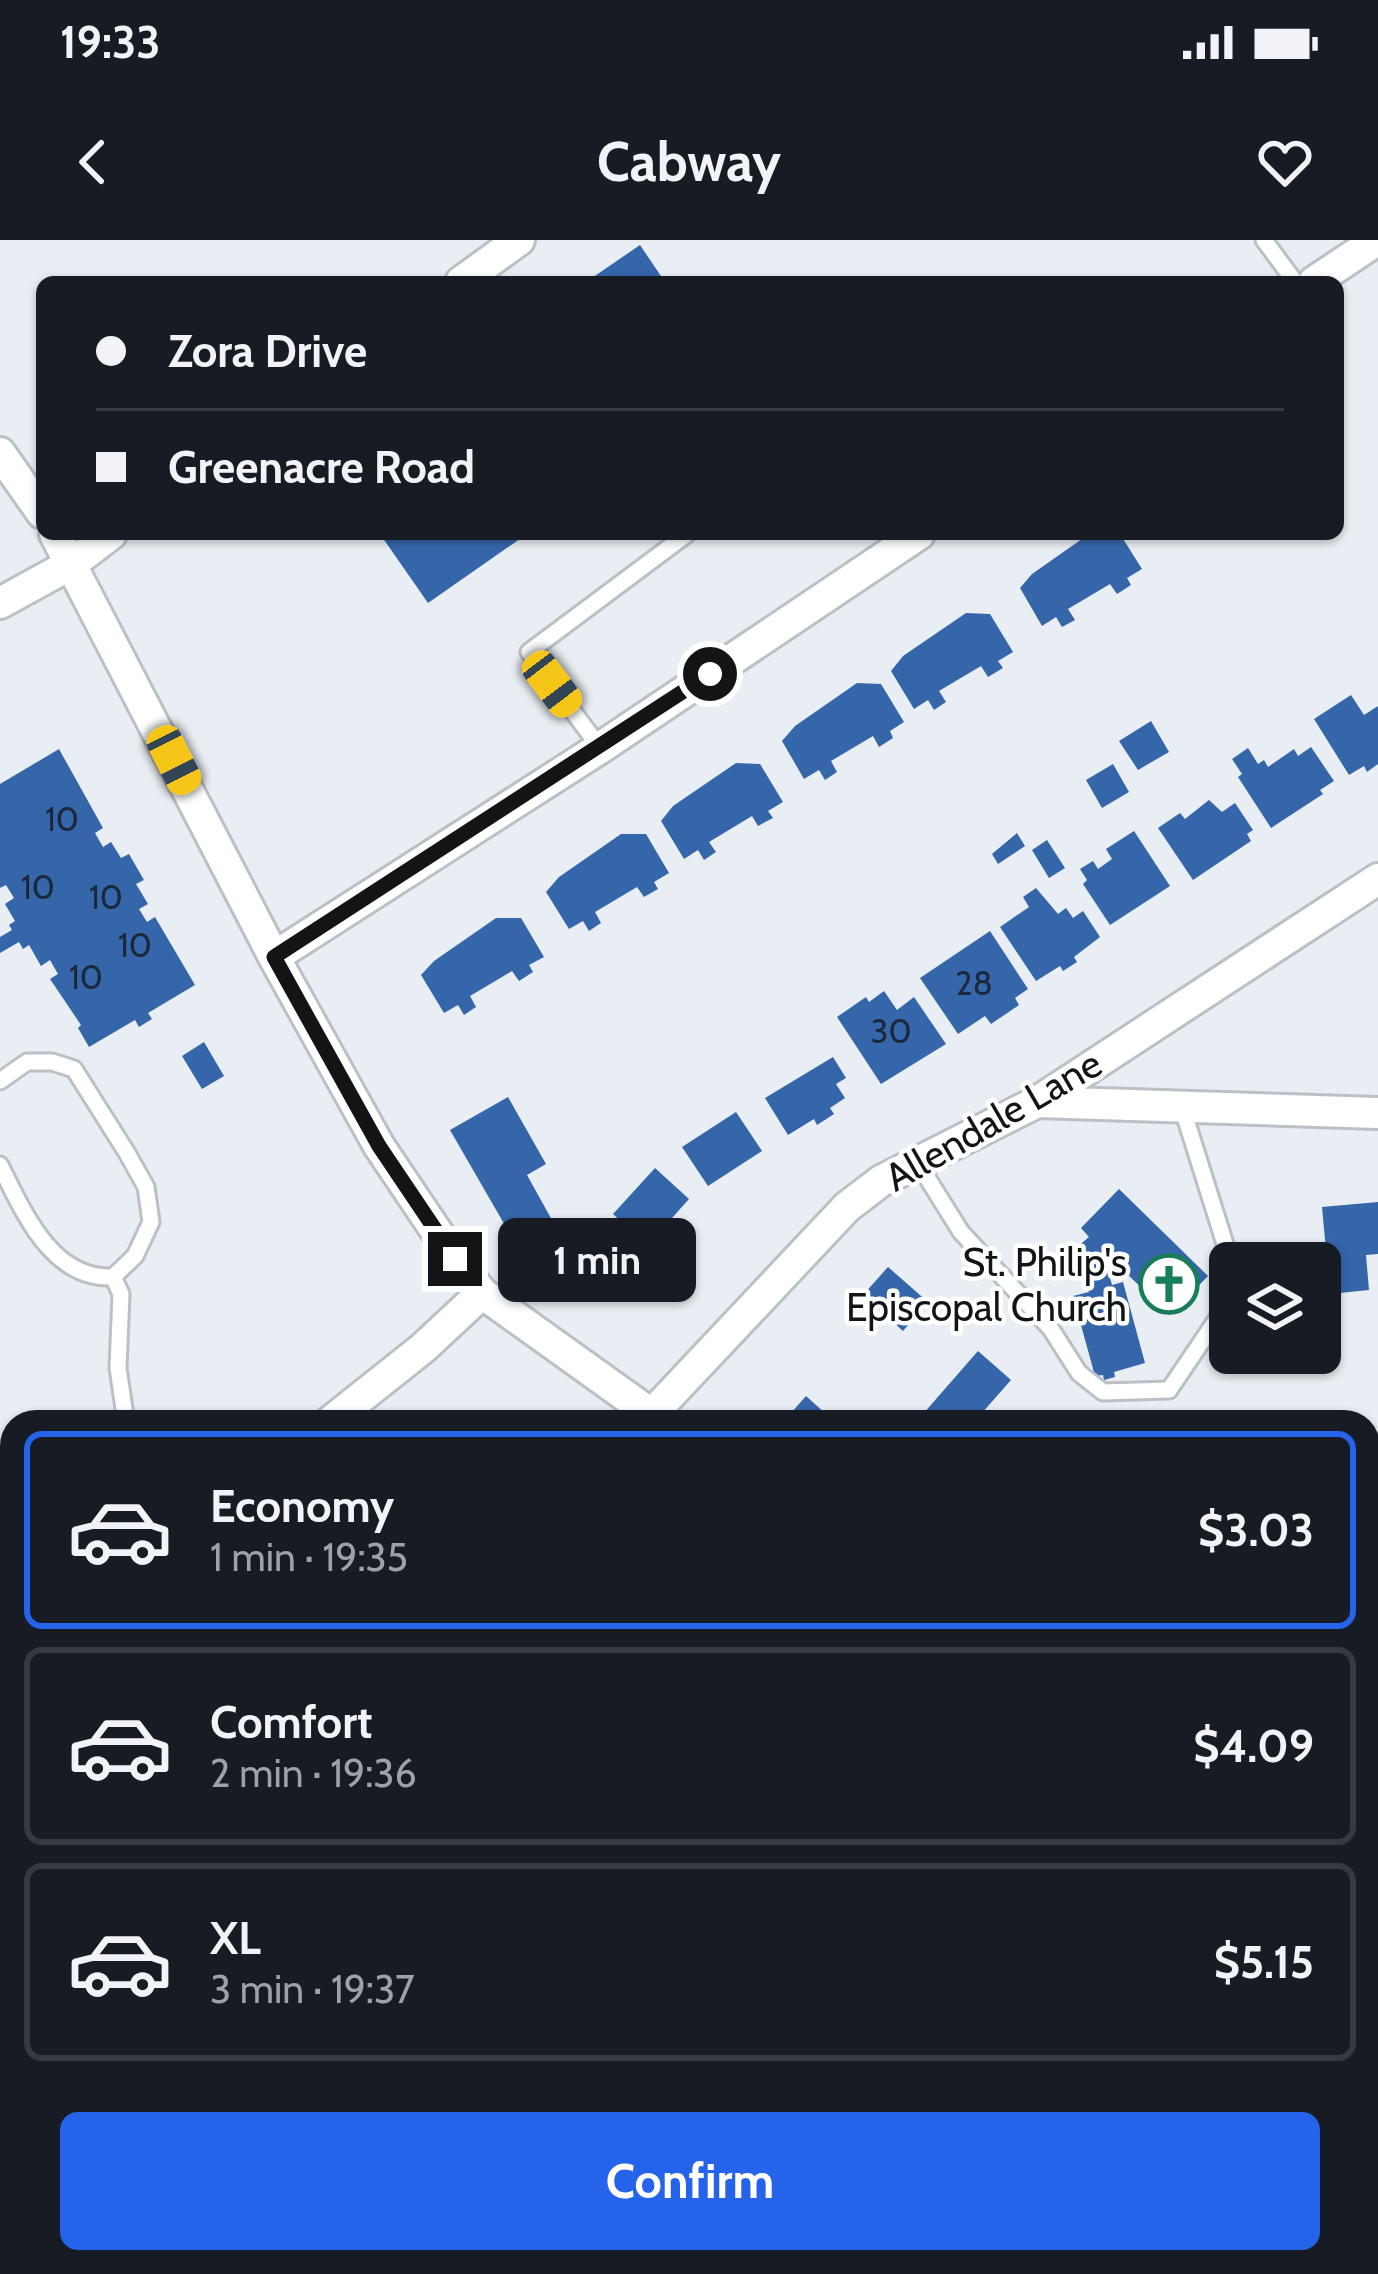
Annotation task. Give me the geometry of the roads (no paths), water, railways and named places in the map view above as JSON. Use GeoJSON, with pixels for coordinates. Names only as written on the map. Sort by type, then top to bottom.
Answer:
{"type":"FeatureCollection","features":[{"type":"Feature","properties":{"kind":"street"},"geometry":{"type":"LineString","coordinates":[[469,276],[519,240]]}},
{"type":"Feature","properties":{"kind":"street"},"geometry":{"type":"LineString","coordinates":[[1323,276],[1377,240]]}},
{"type":"Feature","properties":{"kind":"street"},"geometry":{"type":"LineString","coordinates":[[0,453],[36,504]]}},
{"type":"Feature","properties":{"kind":"street"},"geometry":{"type":"LineString","coordinates":[[59,540],[274,957],[379,1146],[482,1293],[647,1410]]}},
{"type":"Feature","properties":{"kind":"street"},"geometry":{"type":"LineString","coordinates":[[0,603],[74,563],[103,540]]}},
{"type":"Feature","properties":{"kind":"street"},"geometry":{"type":"LineString","coordinates":[[274,957],[600,748],[901,540]]}},
{"type":"Feature","properties":{"kind":"street","name":"Allendale Lane"},"geometry":{"type":"LineString","coordinates":[[665,1410],[847,1207],[881,1181],[1036,1102],[1378,879]]}},
{"type":"Feature","properties":{"kind":"street"},"geometry":{"type":"LineString","coordinates":[[1036,1102],[1378,1113]]}},
{"type":"Feature","properties":{"kind":"street"},"geometry":{"type":"LineString","coordinates":[[346,1410],[482,1293]]}},
{"type":"Feature","properties":{"kind":"lane"},"geometry":{"type":"LineString","coordinates":[[1264,240],[1290,276]]}},
{"type":"Feature","properties":{"kind":"lane"},"geometry":{"type":"LineString","coordinates":[[600,748],[529,652],[679,540]]}},
{"type":"Feature","properties":{"kind":"lane"},"geometry":{"type":"LineString","coordinates":[[0,1081],[27,1062],[52,1062],[74,1070],[146,1187],[151,1222],[135,1256],[113,1277],[91,1278],[53,1255],[0,1165]]}},
{"type":"Feature","properties":{"kind":"lane"},"geometry":{"type":"LineString","coordinates":[[1182,1107],[1225,1242]]}},
{"type":"Feature","properties":{"kind":"lane"},"geometry":{"type":"LineString","coordinates":[[918,1162],[962,1232],[1051,1329],[1079,1373],[1102,1392],[1169,1390],[1209,1331]]}},
{"type":"Feature","properties":{"kind":"lane"},"geometry":{"type":"LineString","coordinates":[[113,1277],[121,1294],[118,1368],[124,1410]]}},
{"type":"Feature","properties":{"kind":"place","name":"St. Philip's Episcopal Church"},"geometry":{"type":"Point","coordinates":[1169,1284]}}]}
